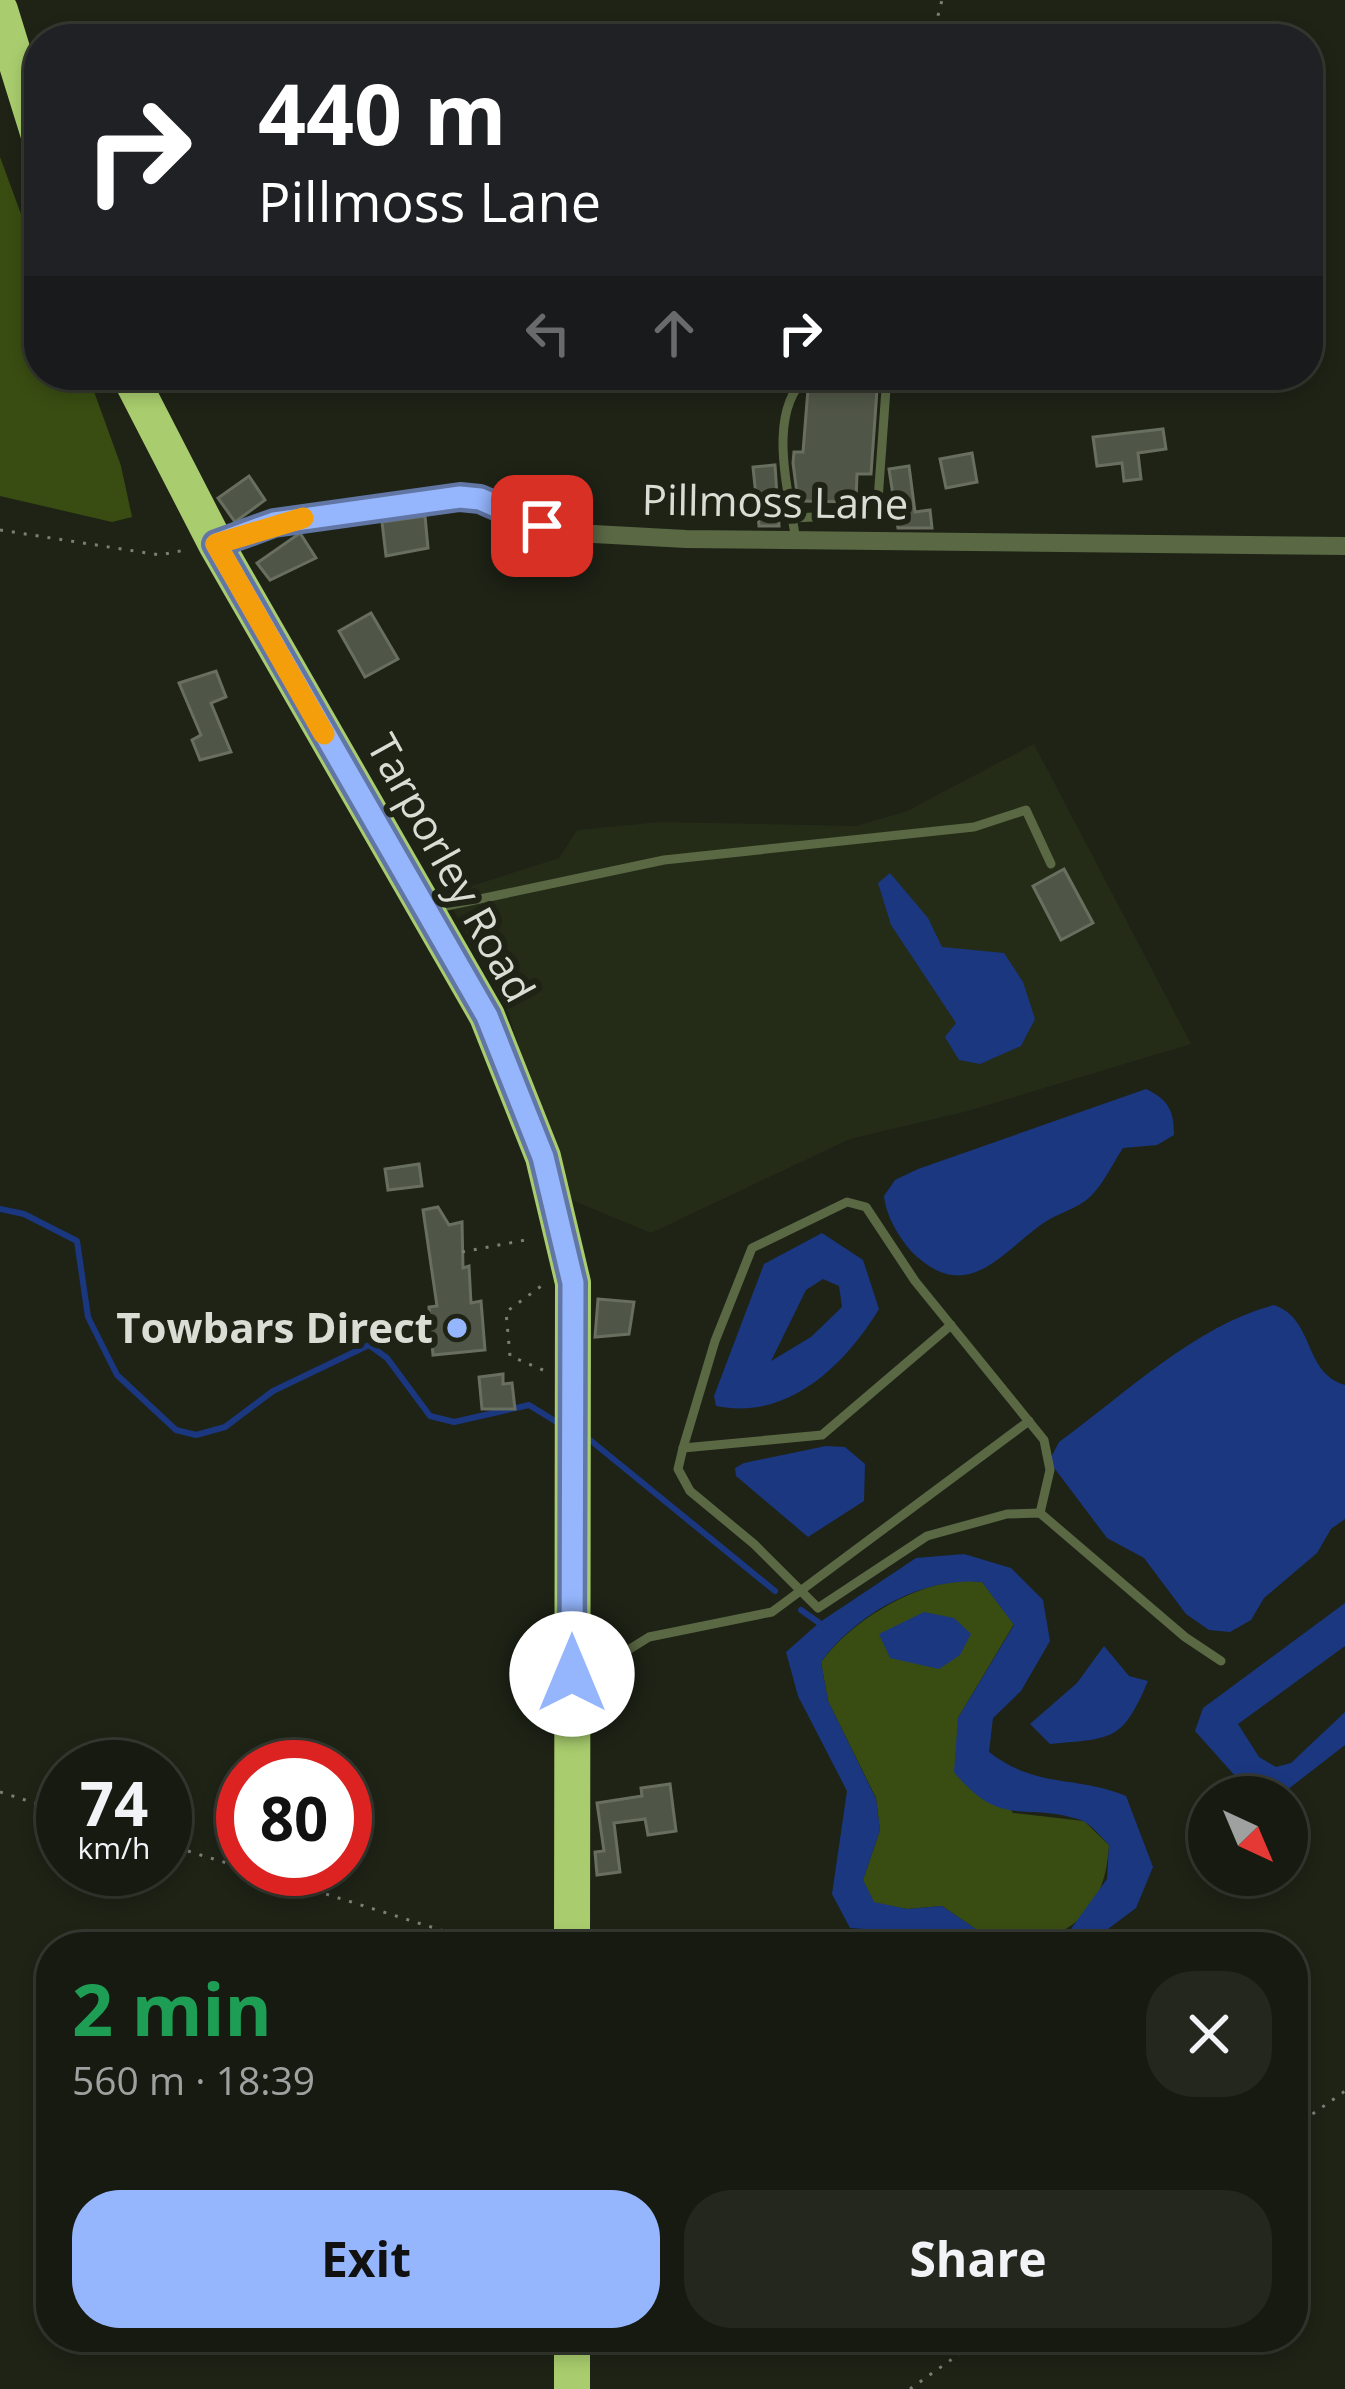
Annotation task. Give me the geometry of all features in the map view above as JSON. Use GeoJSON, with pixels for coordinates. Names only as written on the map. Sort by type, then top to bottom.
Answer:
{"type":"FeatureCollection","features":[{"type":"Feature","properties":{"kind":"highway"},"geometry":{"type":"LineString","coordinates":[[0,10],[24,88]]}},
{"type":"Feature","properties":{"kind":"highway","name":"Tarporley Road"},"geometry":{"type":"LineString","coordinates":[[137,390],[216,544],[487,1016],[543,1157],[565,1250],[572,1382],[572,1932]]}},
{"type":"Feature","properties":{"kind":"highway"},"geometry":{"type":"LineString","coordinates":[[572,2352],[572,2389]]}},
{"type":"Feature","properties":{"kind":"street","name":"Pillmoss Lane"},"geometry":{"type":"LineString","coordinates":[[216,544],[274,523],[460,497],[575,532],[796,541],[1033,539],[1133,546],[1345,546]]}},
{"type":"Feature","properties":{"kind":"lane"},"geometry":{"type":"LineString","coordinates":[[796,541],[784,444],[787,403],[797,390]]}},
{"type":"Feature","properties":{"kind":"lane"},"geometry":{"type":"LineString","coordinates":[[882,542],[877,514],[886,390]]}},
{"type":"Feature","properties":{"kind":"lane"},"geometry":{"type":"LineString","coordinates":[[793,518],[877,514]]}},
{"type":"Feature","properties":{"kind":"lane"},"geometry":{"type":"LineString","coordinates":[[426,910],[664,860],[974,827],[1026,810],[1051,864]]}},
{"type":"Feature","properties":{"kind":"lane"},"geometry":{"type":"LineString","coordinates":[[1040,1513],[1050,1470],[1044,1441],[951,1325],[866,1207],[847,1202],[752,1248],[715,1341],[678,1469],[690,1491],[754,1544],[800,1593],[818,1608],[927,1536],[1007,1514],[1040,1513],[1185,1637],[1221,1661]]}},
{"type":"Feature","properties":{"kind":"lane"},"geometry":{"type":"LineString","coordinates":[[683,1448],[821,1435],[951,1325]]}},
{"type":"Feature","properties":{"kind":"lane"},"geometry":{"type":"LineString","coordinates":[[572,1674],[608,1662],[649,1637],[772,1612],[1029,1421]]}},
{"type":"Feature","properties":{"kind":"path"},"geometry":{"type":"LineString","coordinates":[[0,530],[160,555],[216,544]]}},
{"type":"Feature","properties":{"kind":"path"},"geometry":{"type":"LineString","coordinates":[[462,1252],[565,1250]]}},
{"type":"Feature","properties":{"kind":"path"},"geometry":{"type":"LineString","coordinates":[[565,1250],[506,1312],[509,1356],[572,1382]]}},
{"type":"Feature","properties":{"kind":"path"},"geometry":{"type":"LineString","coordinates":[[0,1792],[36,1803]]}},
{"type":"Feature","properties":{"kind":"path"},"geometry":{"type":"LineString","coordinates":[[331,1896],[446,1932]]}},
{"type":"Feature","properties":{"kind":"path"},"geometry":{"type":"LineString","coordinates":[[1308,2117],[1345,2091]]}},
{"type":"Feature","properties":{"kind":"path"},"geometry":{"type":"LineString","coordinates":[[910,2389],[962,2352]]}},
{"type":"Feature","properties":{"kind":"shaded area"},"geometry":{"type":"Polygon","coordinates":[[[1034,744],[1191,1044],[968,1111],[850,1139],[651,1233],[574,1201],[561,1183],[507,1009],[441,887],[462,889],[559,858],[577,830],[660,822],[856,826],[907,811],[1034,744]]]}},
{"type":"Feature","properties":{"kind":"green space"},"geometry":{"type":"Polygon","coordinates":[[[0,157],[24,222],[24,390],[93,390],[121,466],[132,517],[112,522],[0,496],[0,157]]]}},
{"type":"Feature","properties":{"kind":"green space"},"geometry":{"type":"Polygon","coordinates":[[[982,1582],[1014,1624],[958,1718],[1013,1813],[1084,1821],[1109,1845],[1106,1869],[1091,1906],[1060,1932],[980,1932],[942,1906],[907,1909],[874,1903],[863,1880],[880,1830],[876,1798],[828,1701],[821,1662],[865,1620],[938,1584],[982,1582]]]}},
{"type":"Feature","properties":{"kind":"water"},"geometry":{"type":"Polygon","coordinates":[[[890,873],[928,918],[942,947],[1004,953],[1023,982],[1035,1019],[1021,1046],[980,1064],[959,1060],[945,1037],[956,1023],[891,925],[878,883],[890,873]]]}},
{"type":"Feature","properties":{"kind":"water"},"geometry":{"type":"Polygon","coordinates":[[[1146,1089],[1169,1107],[1174,1135],[1157,1145],[1123,1148],[1091,1196],[1042,1224],[982,1269],[950,1275],[933,1268],[914,1254],[894,1227],[884,1196],[895,1180],[1146,1089]]]}},
{"type":"Feature","properties":{"kind":"water"},"geometry":{"type":"Polygon","coordinates":[[[822,1233],[863,1260],[879,1309],[849,1350],[812,1384],[767,1405],[716,1406],[714,1396],[764,1264],[822,1233]],[[823,1279],[806,1290],[771,1361],[811,1337],[842,1307],[839,1286],[823,1279]]]}},
{"type":"Feature","properties":{"kind":"water"},"geometry":{"type":"Polygon","coordinates":[[[1274,1305],[1296,1322],[1322,1369],[1345,1385],[1345,1519],[1331,1529],[1317,1553],[1264,1598],[1251,1620],[1230,1632],[1209,1630],[1186,1614],[1144,1558],[1107,1538],[1049,1461],[1059,1442],[1162,1363],[1217,1328],[1274,1305]]]}},
{"type":"Feature","properties":{"kind":"water"},"geometry":{"type":"Polygon","coordinates":[[[826,1446],[845,1447],[865,1464],[864,1501],[808,1537],[736,1476],[735,1468],[744,1463],[826,1446]]]}},
{"type":"Feature","properties":{"kind":"water"},"geometry":{"type":"Polygon","coordinates":[[[964,1554],[1011,1568],[1043,1600],[1050,1641],[1021,1691],[993,1718],[989,1752],[1023,1772],[1126,1796],[1153,1867],[1136,1908],[1104,1932],[1069,1932],[1107,1879],[1109,1845],[1081,1820],[1000,1808],[971,1790],[954,1772],[958,1718],[1014,1625],[982,1582],[936,1585],[892,1602],[852,1628],[821,1662],[828,1701],[876,1799],[880,1830],[863,1880],[874,1902],[907,1909],[942,1906],[980,1932],[850,1928],[832,1894],[847,1791],[798,1696],[786,1652],[820,1622],[916,1558],[964,1554]]]}},
{"type":"Feature","properties":{"kind":"water"},"geometry":{"type":"Polygon","coordinates":[[[1345,1603],[1345,1646],[1238,1724],[1259,1757],[1276,1767],[1291,1763],[1345,1712],[1345,1745],[1305,1776],[1235,1776],[1195,1731],[1203,1708],[1345,1603]]]}},
{"type":"Feature","properties":{"kind":"water"},"geometry":{"type":"Polygon","coordinates":[[[924,1612],[954,1618],[971,1634],[960,1655],[939,1669],[890,1658],[879,1634],[924,1612]]]}},
{"type":"Feature","properties":{"kind":"water"},"geometry":{"type":"Polygon","coordinates":[[[1104,1646],[1129,1676],[1148,1681],[1131,1716],[1102,1738],[1050,1744],[1030,1724],[1077,1683],[1104,1646]]]}},
{"type":"Feature","properties":{"kind":"building"},"geometry":{"type":"Polygon","coordinates":[[[808,390],[877,390],[871,474],[857,474],[856,502],[798,501],[794,452],[803,452],[808,390]]]}},
{"type":"Feature","properties":{"kind":"building"},"geometry":{"type":"Polygon","coordinates":[[[1163,429],[1166,449],[1138,453],[1141,479],[1124,481],[1122,463],[1097,466],[1093,437],[1163,429]]]}},
{"type":"Feature","properties":{"kind":"building"},"geometry":{"type":"Polygon","coordinates":[[[972,453],[977,482],[946,488],[940,459],[972,453]]]}},
{"type":"Feature","properties":{"kind":"building"},"geometry":{"type":"Polygon","coordinates":[[[775,465],[779,526],[759,526],[753,467],[775,465]]]}},
{"type":"Feature","properties":{"kind":"building"},"geometry":{"type":"Polygon","coordinates":[[[909,466],[915,512],[930,510],[932,528],[898,528],[889,469],[909,466]]]}},
{"type":"Feature","properties":{"kind":"building"},"geometry":{"type":"Polygon","coordinates":[[[249,476],[265,500],[235,522],[218,498],[249,476]]]}},
{"type":"Feature","properties":{"kind":"building"},"geometry":{"type":"Polygon","coordinates":[[[425,516],[428,548],[386,556],[382,522],[425,516]]]}},
{"type":"Feature","properties":{"kind":"building"},"geometry":{"type":"Polygon","coordinates":[[[300,533],[316,558],[270,580],[257,563],[300,533]]]}},
{"type":"Feature","properties":{"kind":"building"},"geometry":{"type":"Polygon","coordinates":[[[371,613],[398,659],[365,677],[339,631],[371,613]]]}},
{"type":"Feature","properties":{"kind":"building"},"geometry":{"type":"Polygon","coordinates":[[[216,671],[226,697],[211,703],[231,752],[200,760],[192,740],[201,735],[179,683],[216,671]]]}},
{"type":"Feature","properties":{"kind":"building"},"geometry":{"type":"Polygon","coordinates":[[[1064,869],[1093,923],[1061,940],[1033,886],[1064,869]]]}},
{"type":"Feature","properties":{"kind":"building"},"geometry":{"type":"Polygon","coordinates":[[[419,1164],[422,1186],[388,1190],[385,1169],[419,1164]]]}},
{"type":"Feature","properties":{"kind":"building"},"geometry":{"type":"Polygon","coordinates":[[[438,1207],[449,1225],[462,1222],[463,1268],[469,1266],[471,1303],[481,1301],[485,1350],[433,1355],[429,1307],[437,1306],[423,1210],[438,1207]]]}},
{"type":"Feature","properties":{"kind":"building"},"geometry":{"type":"Polygon","coordinates":[[[598,1299],[634,1302],[629,1334],[595,1337],[598,1299]]]}},
{"type":"Feature","properties":{"kind":"building"},"geometry":{"type":"Polygon","coordinates":[[[503,1374],[503,1384],[512,1383],[515,1409],[482,1409],[479,1377],[503,1374]]]}},
{"type":"Feature","properties":{"kind":"building"},"geometry":{"type":"Polygon","coordinates":[[[670,1784],[676,1831],[648,1835],[645,1819],[614,1823],[620,1872],[597,1875],[595,1852],[604,1851],[597,1803],[642,1796],[641,1788],[670,1784]]]}},
{"type":"Feature","properties":{"kind":"waterway"},"geometry":{"type":"LineString","coordinates":[[0,1209],[24,1214],[77,1241],[88,1317],[117,1375],[176,1430],[196,1435],[225,1427],[273,1391],[369,1345],[387,1358],[430,1416],[454,1422],[529,1405],[555,1421]]}},
{"type":"Feature","properties":{"kind":"waterway"},"geometry":{"type":"LineString","coordinates":[[590,1440],[775,1591]]}},
{"type":"Feature","properties":{"kind":"waterway"},"geometry":{"type":"LineString","coordinates":[[801,1610],[825,1627]]}},
{"type":"Feature","properties":{"kind":"slow traffic"},"geometry":{"type":"LineString","coordinates":[[303,518],[216,544],[324,734]]}},
{"type":"Feature","properties":{"kind":"place","name":"Towbars Direct"},"geometry":{"type":"Point","coordinates":[457,1328]}},
{"type":"Feature","properties":{"kind":"route"},"geometry":{"type":"LineString","coordinates":[[542,526],[480,499],[460,497],[274,523],[216,544],[487,1016],[543,1157],[573,1283],[572,1674]]}}]}
